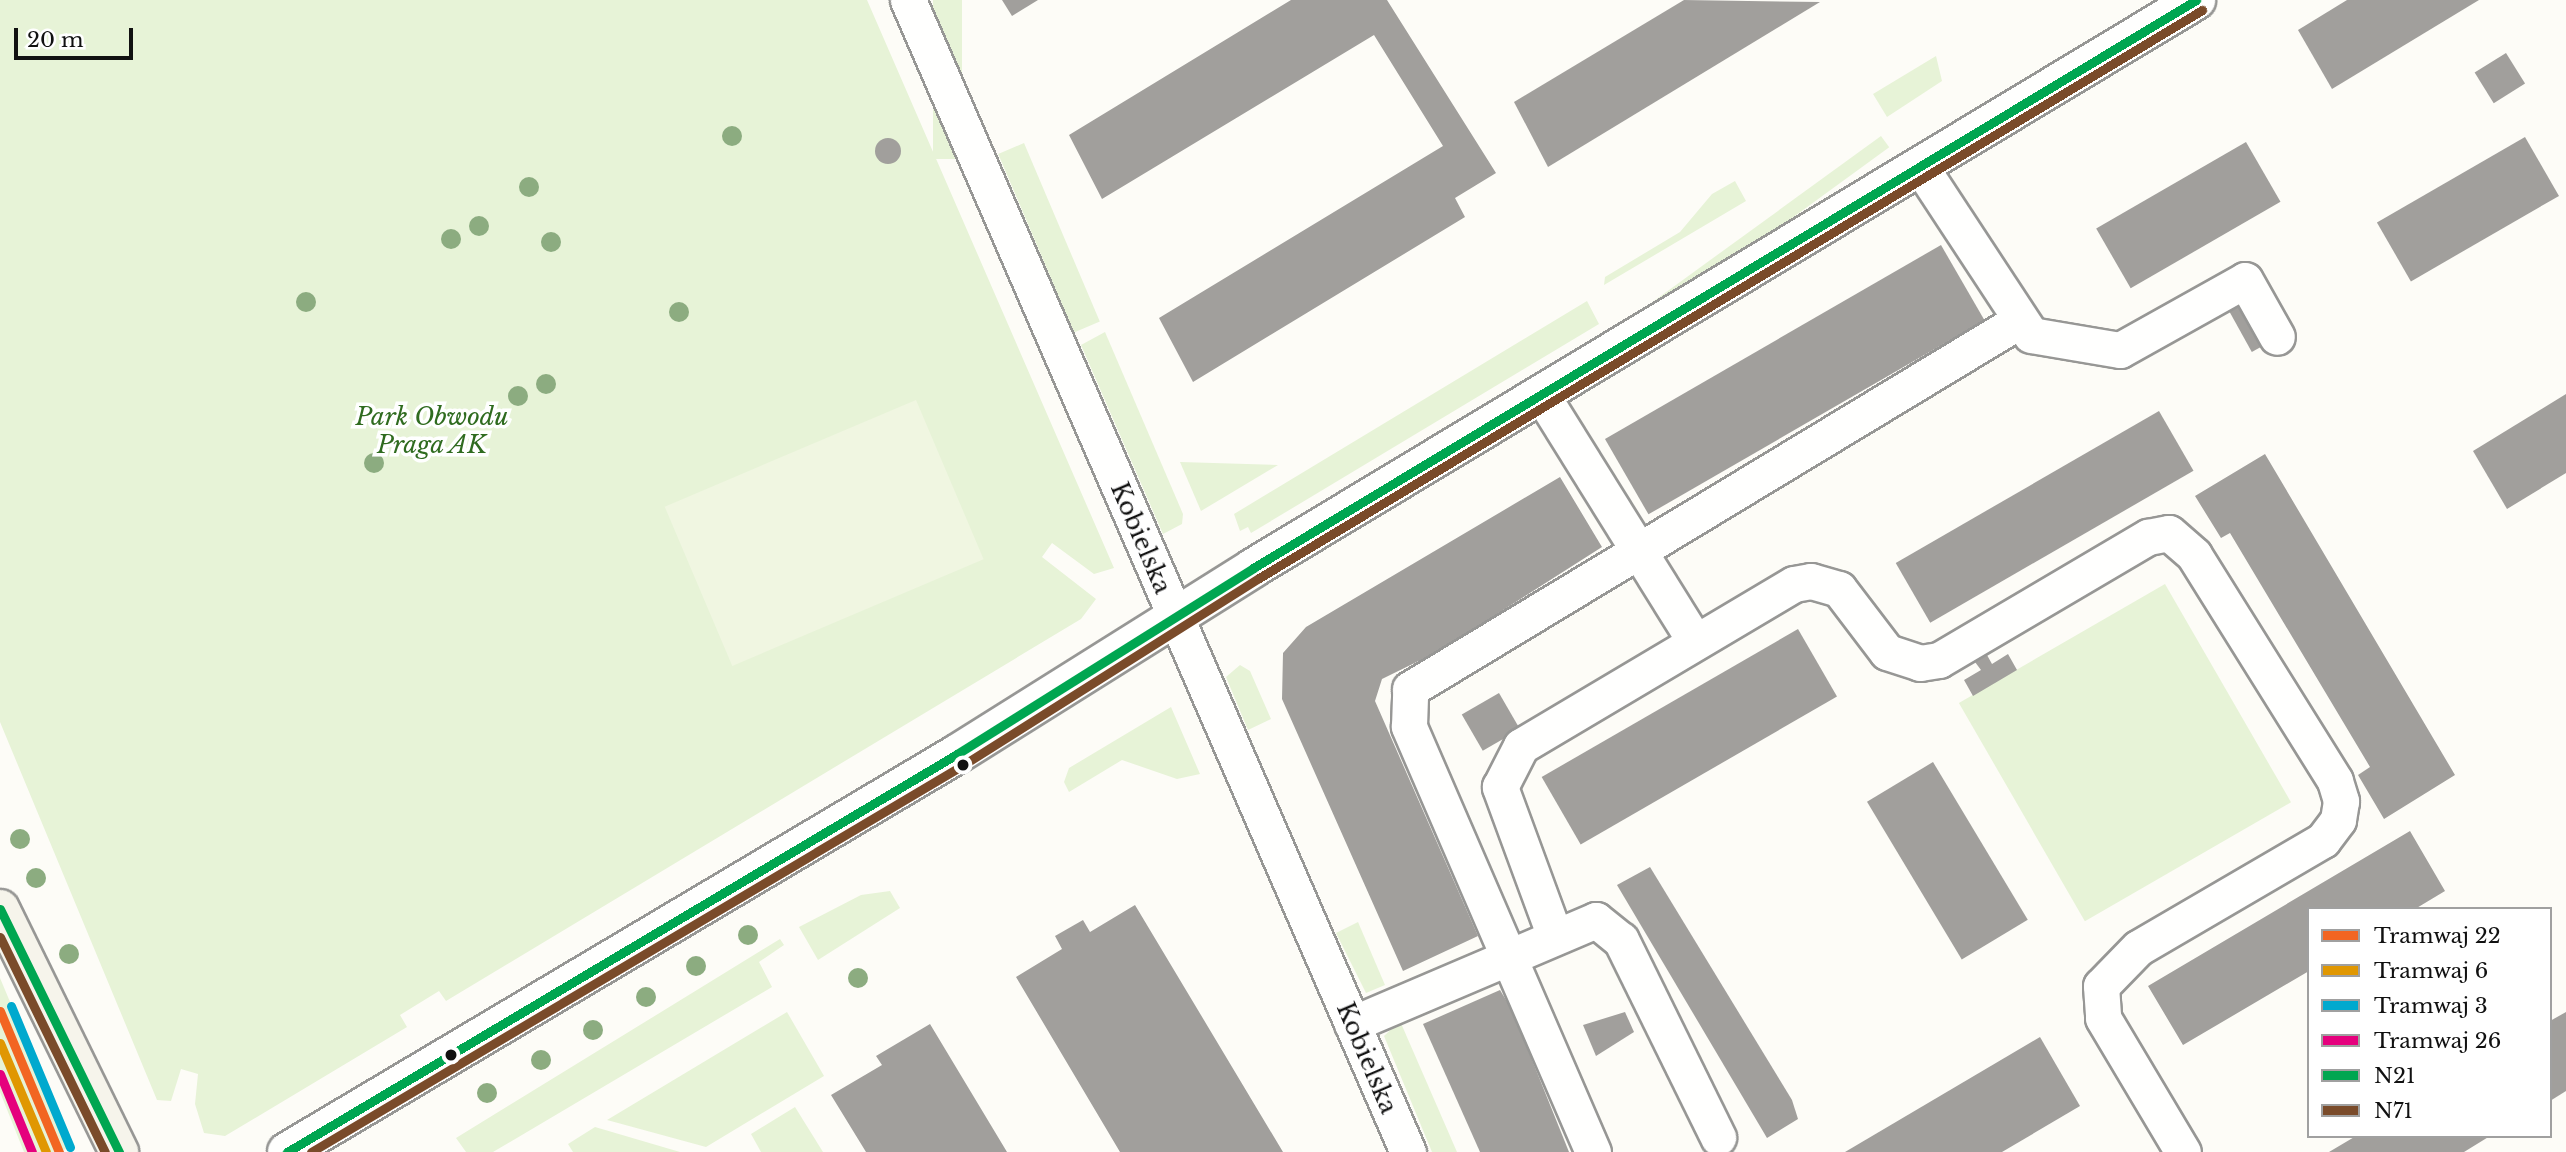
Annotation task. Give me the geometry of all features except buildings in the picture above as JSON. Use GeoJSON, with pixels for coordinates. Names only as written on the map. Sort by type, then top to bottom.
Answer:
{"type":"FeatureCollection","features":[{"type":"Feature","properties":{"kind":"main road"},"geometry":{"type":"LineString","coordinates":[[0,908],[119,1152]]}},
{"type":"Feature","properties":{"kind":"street","name":"Kobielska"},"geometry":{"type":"LineString","coordinates":[[908,0],[1408,1152]]}},
{"type":"Feature","properties":{"kind":"street"},"geometry":{"type":"LineString","coordinates":[[287,1152],[957,754],[1174,617],[2196,0]]}},
{"type":"Feature","properties":{"kind":"street"},"geometry":{"type":"LineString","coordinates":[[1920,166],[2017,322],[2043,340],[2120,351],[2245,280],[2277,337]]}},
{"type":"Feature","properties":{"kind":"street"},"geometry":{"type":"LineString","coordinates":[[1593,1152],[1409,726],[1407,695],[1416,682],[2017,322]]}},
{"type":"Feature","properties":{"kind":"street"},"geometry":{"type":"LineString","coordinates":[[1542,397],[1694,640]]}},
{"type":"Feature","properties":{"kind":"street"},"geometry":{"type":"LineString","coordinates":[[1554,934],[1504,809],[1500,787],[1510,758],[1694,640],[1780,589],[1811,581],[1826,583],[1854,602],[1896,660],[1939,660],[2148,537],[2169,533],[2187,544],[2334,780],[2341,801],[2338,820],[2323,841],[2138,948],[2101,986],[2103,1018],[2183,1152]]}},
{"type":"Feature","properties":{"kind":"street"},"geometry":{"type":"LineString","coordinates":[[1352,1024],[1554,934],[1596,920],[1614,929],[1718,1137]]}},
{"type":"Feature","properties":{"kind":"green space","name":"Park Obwodu Praga AK"},"geometry":{"type":"Polygon","coordinates":[[[0,0],[867,0],[1114,568],[1094,574],[1052,543],[1042,557],[1096,599],[1081,619],[446,1001],[439,991],[400,1015],[407,1027],[225,1136],[204,1133],[195,1104],[198,1074],[181,1069],[171,1101],[157,1100],[0,722],[0,0]]]}},
{"type":"Feature","properties":{"kind":"green space"},"geometry":{"type":"Polygon","coordinates":[[[933,0],[962,0],[962,159],[933,159],[933,0]]]}},
{"type":"Feature","properties":{"kind":"green space"},"geometry":{"type":"Polygon","coordinates":[[[1936,56],[1942,81],[1887,117],[1873,94],[1936,56]]]}},
{"type":"Feature","properties":{"kind":"green space"},"geometry":{"type":"Polygon","coordinates":[[[1881,136],[1889,147],[1638,330],[1630,318],[1881,136]]]}},
{"type":"Feature","properties":{"kind":"green space"},"geometry":{"type":"Polygon","coordinates":[[[1024,143],[1100,322],[1074,333],[998,154],[1024,143]]]}},
{"type":"Feature","properties":{"kind":"green space"},"geometry":{"type":"Polygon","coordinates":[[[1735,181],[1746,201],[1604,285],[1605,277],[1680,232],[1712,194],[1735,181]]]}},
{"type":"Feature","properties":{"kind":"green space"},"geometry":{"type":"Polygon","coordinates":[[[1587,301],[1599,324],[1251,533],[1248,527],[1240,531],[1234,514],[1587,301]]]}},
{"type":"Feature","properties":{"kind":"green space"},"geometry":{"type":"Polygon","coordinates":[[[1105,332],[1183,514],[1182,524],[1163,534],[1081,345],[1105,332]]]}},
{"type":"Feature","properties":{"kind":"green space"},"geometry":{"type":"Polygon","coordinates":[[[916,400],[984,559],[732,666],[665,507],[916,400]]]}},
{"type":"Feature","properties":{"kind":"green space"},"geometry":{"type":"Polygon","coordinates":[[[1180,462],[1278,465],[1201,511],[1180,462]]]}},
{"type":"Feature","properties":{"kind":"green space"},"geometry":{"type":"Polygon","coordinates":[[[2165,584],[2291,802],[2085,921],[1959,703],[2165,584]]]}},
{"type":"Feature","properties":{"kind":"green space"},"geometry":{"type":"Polygon","coordinates":[[[1240,665],[1250,671],[1271,719],[1248,730],[1226,677],[1240,665]]]}},
{"type":"Feature","properties":{"kind":"green space"},"geometry":{"type":"Polygon","coordinates":[[[1171,707],[1200,774],[1177,779],[1122,760],[1069,792],[1064,782],[1069,768],[1171,707]]]}},
{"type":"Feature","properties":{"kind":"green space"},"geometry":{"type":"Polygon","coordinates":[[[890,891],[900,908],[818,960],[799,927],[861,895],[890,891]]]}},
{"type":"Feature","properties":{"kind":"green space"},"geometry":{"type":"Polygon","coordinates":[[[1358,922],[1385,985],[1366,993],[1336,933],[1358,922]]]}},
{"type":"Feature","properties":{"kind":"green space"},"geometry":{"type":"Polygon","coordinates":[[[780,939],[784,945],[759,962],[772,987],[493,1152],[466,1152],[456,1138],[780,939]]]}},
{"type":"Feature","properties":{"kind":"green space"},"geometry":{"type":"Polygon","coordinates":[[[0,978],[71,1147],[58,1152],[24,1152],[0,1092],[0,978]]]}},
{"type":"Feature","properties":{"kind":"green space"},"geometry":{"type":"Polygon","coordinates":[[[787,1012],[824,1076],[706,1147],[607,1120],[787,1012]]]}},
{"type":"Feature","properties":{"kind":"green space"},"geometry":{"type":"Polygon","coordinates":[[[1400,1021],[1457,1152],[1432,1152],[1384,1036],[1400,1021]]]}},
{"type":"Feature","properties":{"kind":"green space"},"geometry":{"type":"Polygon","coordinates":[[[795,1107],[823,1152],[761,1152],[751,1134],[795,1107]]]}},
{"type":"Feature","properties":{"kind":"green space"},"geometry":{"type":"Polygon","coordinates":[[[595,1127],[680,1152],[573,1152],[568,1144],[595,1127]]]}},
{"type":"Feature","properties":{"kind":"tram line","name":"3"},"geometry":{"type":"LineString","coordinates":[[11,1006],[70,1147]]}},
{"type":"Feature","properties":{"kind":"tram line","name":"22"},"geometry":{"type":"LineString","coordinates":[[0,1011],[59,1152]]}},
{"type":"Feature","properties":{"kind":"tram line","name":"6"},"geometry":{"type":"LineString","coordinates":[[0,1043],[46,1152]]}},
{"type":"Feature","properties":{"kind":"tram line","name":"26"},"geometry":{"type":"LineString","coordinates":[[0,1074],[32,1152]]}},
{"type":"Feature","properties":{"kind":"transit line","name":"N21"},"geometry":{"type":"LineString","coordinates":[[287,1152],[957,754],[1253,568],[2196,0]]}},
{"type":"Feature","properties":{"kind":"transit line","name":"N71"},"geometry":{"type":"LineString","coordinates":[[311,1152],[963,765],[1259,578],[2202,10]]}},
{"type":"Feature","properties":{"kind":"transit line","name":"N21"},"geometry":{"type":"LineString","coordinates":[[0,909],[119,1152]]}},
{"type":"Feature","properties":{"kind":"transit line","name":"N71"},"geometry":{"type":"LineString","coordinates":[[0,937],[105,1152]]}}]}
